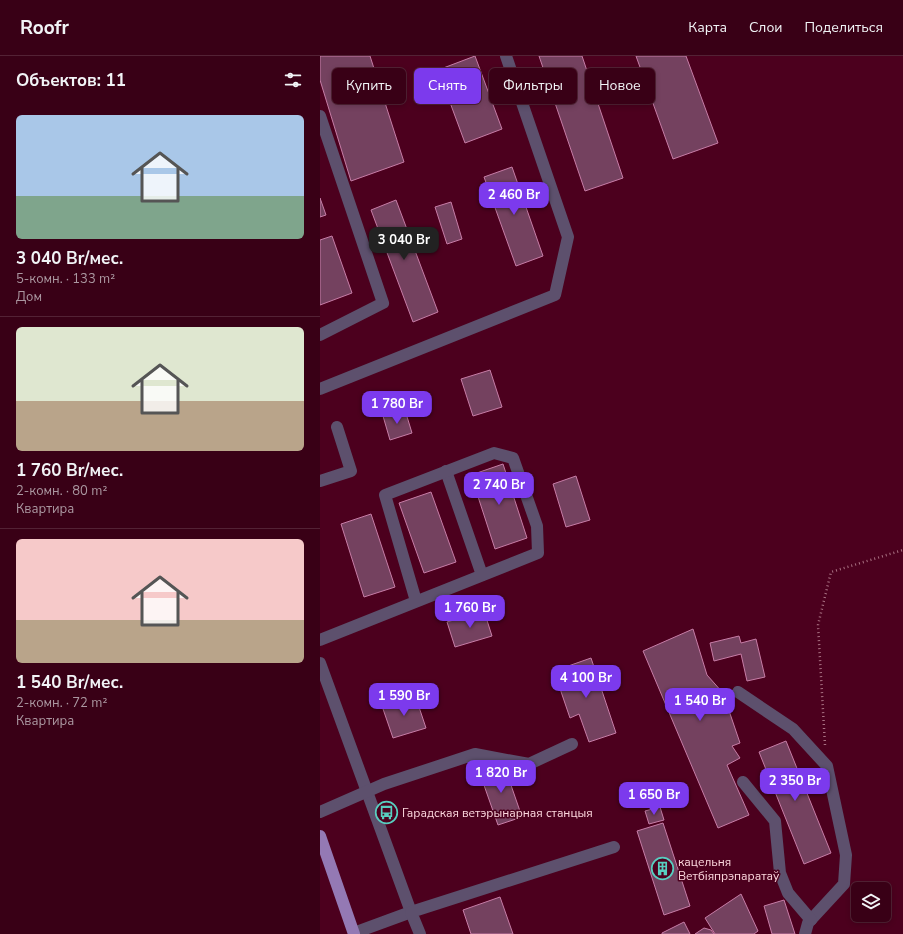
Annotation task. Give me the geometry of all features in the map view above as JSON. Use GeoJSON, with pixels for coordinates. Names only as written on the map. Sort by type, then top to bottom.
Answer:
{"type":"FeatureCollection","features":[{"type":"Feature","properties":{"kind":"main road"},"geometry":{"type":"LineString","coordinates":[[320,836],[354,933]]}},
{"type":"Feature","properties":{"kind":"lane"},"geometry":{"type":"LineString","coordinates":[[320,389],[555,295],[568,237],[506,56]]}},
{"type":"Feature","properties":{"kind":"lane"},"geometry":{"type":"LineString","coordinates":[[320,116],[383,303],[320,335]]}},
{"type":"Feature","properties":{"kind":"lane"},"geometry":{"type":"LineString","coordinates":[[320,481],[351,471],[337,427]]}},
{"type":"Feature","properties":{"kind":"lane"},"geometry":{"type":"LineString","coordinates":[[320,640],[538,553],[537,526],[513,458],[494,453],[385,495],[416,601]]}},
{"type":"Feature","properties":{"kind":"lane"},"geometry":{"type":"LineString","coordinates":[[446,471],[482,575]]}},
{"type":"Feature","properties":{"kind":"lane"},"geometry":{"type":"LineString","coordinates":[[320,663],[420,934]]}},
{"type":"Feature","properties":{"kind":"lane"},"geometry":{"type":"LineString","coordinates":[[738,692],[793,729],[826,766],[846,855],[844,884],[811,920],[805,934]]}},
{"type":"Feature","properties":{"kind":"lane"},"geometry":{"type":"LineString","coordinates":[[320,812],[384,784],[475,754],[529,764],[572,744]]}},
{"type":"Feature","properties":{"kind":"lane"},"geometry":{"type":"LineString","coordinates":[[743,782],[775,821],[780,873],[788,894],[811,920]]}},
{"type":"Feature","properties":{"kind":"lane"},"geometry":{"type":"LineString","coordinates":[[354,933],[411,912],[614,847]]}},
{"type":"Feature","properties":{"kind":"path"},"geometry":{"type":"LineString","coordinates":[[826,766],[818,625],[831,572],[903,550]]}},
{"type":"Feature","properties":{"kind":"building"},"geometry":{"type":"Polygon","coordinates":[[[320,56],[370,56],[374,68],[332,68],[332,104],[385,104],[404,162],[351,181],[320,80],[320,56]]]}},
{"type":"Feature","properties":{"kind":"building"},"geometry":{"type":"Polygon","coordinates":[[[475,56],[479,68],[443,68],[475,56]]]}},
{"type":"Feature","properties":{"kind":"building"},"geometry":{"type":"Polygon","coordinates":[[[539,56],[582,56],[586,68],[585,104],[598,104],[623,178],[585,191],[555,104],[577,104],[577,68],[543,68],[539,56]]]}},
{"type":"Feature","properties":{"kind":"building"},"geometry":{"type":"Polygon","coordinates":[[[636,56],[686,56],[718,143],[673,159],[653,104],[655,104],[655,68],[640,68],[636,56]]]}},
{"type":"Feature","properties":{"kind":"building"},"geometry":{"type":"Polygon","coordinates":[[[481,72],[489,94],[489,104],[493,104],[502,129],[465,143],[451,104],[481,104],[481,72]]]}},
{"type":"Feature","properties":{"kind":"building"},"geometry":{"type":"Polygon","coordinates":[[[512,167],[543,256],[516,266],[484,177],[512,167]]]}},
{"type":"Feature","properties":{"kind":"building"},"geometry":{"type":"Polygon","coordinates":[[[320,198],[326,215],[320,217],[320,198]]]}},
{"type":"Feature","properties":{"kind":"building"},"geometry":{"type":"Polygon","coordinates":[[[396,200],[438,312],[413,322],[371,210],[396,200]]]}},
{"type":"Feature","properties":{"kind":"building"},"geometry":{"type":"Polygon","coordinates":[[[451,202],[462,239],[447,244],[435,207],[451,202]]]}},
{"type":"Feature","properties":{"kind":"building"},"geometry":{"type":"Polygon","coordinates":[[[332,236],[352,293],[320,305],[320,240],[332,236]]]}},
{"type":"Feature","properties":{"kind":"building"},"geometry":{"type":"Polygon","coordinates":[[[490,370],[502,407],[473,416],[461,379],[490,370]]]}},
{"type":"Feature","properties":{"kind":"building"},"geometry":{"type":"Polygon","coordinates":[[[405,410],[412,433],[390,440],[383,416],[405,410]]]}},
{"type":"Feature","properties":{"kind":"building"},"geometry":{"type":"Polygon","coordinates":[[[503,464],[527,538],[495,549],[471,475],[503,464]]]}},
{"type":"Feature","properties":{"kind":"building"},"geometry":{"type":"Polygon","coordinates":[[[576,476],[590,520],[566,527],[553,484],[576,476]]]}},
{"type":"Feature","properties":{"kind":"building"},"geometry":{"type":"Polygon","coordinates":[[[431,492],[456,562],[424,573],[399,503],[431,492]]]}},
{"type":"Feature","properties":{"kind":"building"},"geometry":{"type":"Polygon","coordinates":[[[371,514],[395,587],[364,597],[341,524],[371,514]]]}},
{"type":"Feature","properties":{"kind":"building"},"geometry":{"type":"Polygon","coordinates":[[[484,611],[492,636],[455,647],[447,622],[484,611]]]}},
{"type":"Feature","properties":{"kind":"building"},"geometry":{"type":"Polygon","coordinates":[[[693,629],[707,675],[723,693],[740,743],[732,746],[740,758],[727,765],[749,815],[718,828],[643,651],[693,629]]]}},
{"type":"Feature","properties":{"kind":"building"},"geometry":{"type":"Polygon","coordinates":[[[739,636],[741,643],[756,639],[765,677],[747,681],[741,654],[714,661],[710,643],[739,636]]]}},
{"type":"Feature","properties":{"kind":"building"},"geometry":{"type":"Polygon","coordinates":[[[591,658],[616,733],[589,742],[579,714],[570,718],[554,671],[591,658]]]}},
{"type":"Feature","properties":{"kind":"building"},"geometry":{"type":"Polygon","coordinates":[[[415,695],[426,728],[393,738],[382,706],[415,695]]]}},
{"type":"Feature","properties":{"kind":"building"},"geometry":{"type":"Polygon","coordinates":[[[786,741],[831,853],[804,864],[759,752],[786,741]]]}},
{"type":"Feature","properties":{"kind":"building"},"geometry":{"type":"Polygon","coordinates":[[[503,762],[522,817],[498,825],[479,771],[503,762]]]}},
{"type":"Feature","properties":{"kind":"building"},"geometry":{"type":"Polygon","coordinates":[[[660,807],[664,820],[649,824],[645,811],[660,807]]]}},
{"type":"Feature","properties":{"kind":"building","name":"кацельня Ветбіяпрэпаратаў"},"geometry":{"type":"Polygon","coordinates":[[[663,823],[690,906],[664,915],[637,831],[663,823]]]}},
{"type":"Feature","properties":{"kind":"building"},"geometry":{"type":"Polygon","coordinates":[[[741,894],[758,931],[754,934],[715,934],[705,918],[741,894]]]}},
{"type":"Feature","properties":{"kind":"building"},"geometry":{"type":"Polygon","coordinates":[[[500,897],[513,934],[471,934],[463,910],[500,897]]]}},
{"type":"Feature","properties":{"kind":"building"},"geometry":{"type":"Polygon","coordinates":[[[784,900],[795,934],[772,934],[764,906],[784,900]]]}},
{"type":"Feature","properties":{"kind":"building"},"geometry":{"type":"Polygon","coordinates":[[[684,922],[690,934],[662,934],[662,933],[684,922]]]}},
{"type":"Feature","properties":{"kind":"building"},"geometry":{"type":"Polygon","coordinates":[[[704,928],[711,930],[714,934],[695,934],[704,928]]]}},
{"type":"Feature","properties":{"kind":"place","name":"Гарадская ветэрынарная станцыя"},"geometry":{"type":"Point","coordinates":[386,813]}},
{"type":"Feature","properties":{"kind":"place","name":"кацельня Ветбіяпрэпаратаў"},"geometry":{"type":"Point","coordinates":[663,869]}}]}
